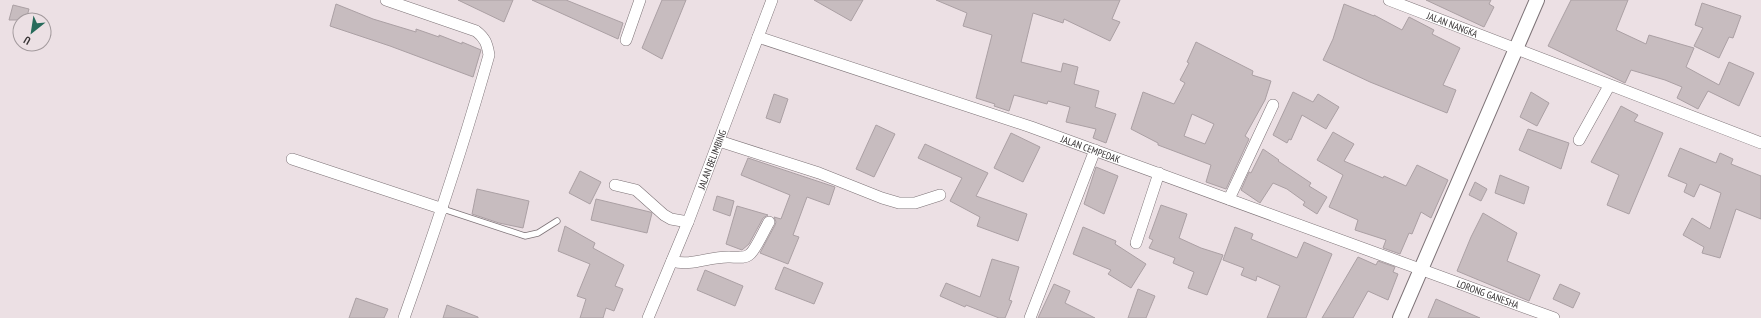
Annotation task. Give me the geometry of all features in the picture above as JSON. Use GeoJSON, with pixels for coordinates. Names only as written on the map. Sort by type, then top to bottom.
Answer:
{"type":"FeatureCollection","features":[{"type":"Feature","properties":{"kind":"street"},"geometry":{"type":"LineString","coordinates":[[386,0],[476,31],[484,37],[489,55],[443,209],[404,318]]}},
{"type":"Feature","properties":{"kind":"street"},"geometry":{"type":"LineString","coordinates":[[626,40],[639,0]]}},
{"type":"Feature","properties":{"kind":"street","name":"JALAN BELIMBING"},"geometry":{"type":"LineString","coordinates":[[648,318],[688,222],[772,0]]}},
{"type":"Feature","properties":{"kind":"street","name":"JALAN NANGKA"},"geometry":{"type":"LineString","coordinates":[[1389,0],[1761,144]]}},
{"type":"Feature","properties":{"kind":"street"},"geometry":{"type":"LineString","coordinates":[[1400,318],[1422,270],[1537,0]]}},
{"type":"Feature","properties":{"kind":"street","name":"JALAN CEMPEDAK"},"geometry":{"type":"LineString","coordinates":[[758,37],[973,107],[1159,173],[1422,270]]}},
{"type":"Feature","properties":{"kind":"street"},"geometry":{"type":"LineString","coordinates":[[1579,140],[1609,86]]}},
{"type":"Feature","properties":{"kind":"street"},"geometry":{"type":"LineString","coordinates":[[1229,199],[1273,105]]}},
{"type":"Feature","properties":{"kind":"street"},"geometry":{"type":"LineString","coordinates":[[719,141],[819,173],[882,198],[899,203],[915,203],[940,195]]}},
{"type":"Feature","properties":{"kind":"street"},"geometry":{"type":"LineString","coordinates":[[1030,318],[1094,150]]}},
{"type":"Feature","properties":{"kind":"street"},"geometry":{"type":"LineString","coordinates":[[292,159],[443,209]]}},
{"type":"Feature","properties":{"kind":"street"},"geometry":{"type":"LineString","coordinates":[[1136,243],[1159,173]]}},
{"type":"Feature","properties":{"kind":"street"},"geometry":{"type":"LineString","coordinates":[[615,185],[636,190],[664,215],[688,222]]}},
{"type":"Feature","properties":{"kind":"street"},"geometry":{"type":"LineString","coordinates":[[672,261],[684,264],[725,256],[745,257],[752,252],[769,222]]}},
{"type":"Feature","properties":{"kind":"street","name":"LORONG GANESHA"},"geometry":{"type":"LineString","coordinates":[[1422,270],[1554,318]]}},
{"type":"Feature","properties":{"kind":"lane"},"geometry":{"type":"LineString","coordinates":[[443,209],[525,236],[538,233],[557,221]]}},
{"type":"Feature","properties":{"kind":"building"},"geometry":{"type":"Polygon","coordinates":[[[458,0],[513,0],[504,22],[458,0]]]}},
{"type":"Feature","properties":{"kind":"building"},"geometry":{"type":"Polygon","coordinates":[[[532,0],[566,0],[623,23],[618,39],[532,0]]]}},
{"type":"Feature","properties":{"kind":"building"},"geometry":{"type":"Polygon","coordinates":[[[662,0],[686,0],[662,59],[642,48],[662,0]]]}},
{"type":"Feature","properties":{"kind":"building"},"geometry":{"type":"Polygon","coordinates":[[[814,0],[863,0],[851,21],[814,0]]]}},
{"type":"Feature","properties":{"kind":"building"},"geometry":{"type":"Polygon","coordinates":[[[936,0],[1120,0],[1112,19],[1120,22],[1110,41],[1064,19],[1063,23],[1033,13],[1021,62],[1061,72],[1063,63],[1078,67],[1074,84],[1099,91],[1095,107],[1116,114],[1106,143],[1093,138],[1096,129],[1066,122],[1070,107],[1048,101],[1047,104],[1014,95],[1009,111],[994,106],[995,104],[976,98],[992,35],[963,26],[967,13],[936,0]]]}},
{"type":"Feature","properties":{"kind":"building"},"geometry":{"type":"Polygon","coordinates":[[[1426,0],[1491,0],[1489,4],[1494,7],[1484,27],[1426,0]]]}},
{"type":"Feature","properties":{"kind":"building"},"geometry":{"type":"Polygon","coordinates":[[[1571,0],[1628,0],[1616,30],[1646,44],[1649,35],[1694,48],[1686,67],[1719,85],[1729,62],[1754,73],[1739,106],[1708,91],[1698,109],[1677,98],[1682,87],[1665,80],[1631,70],[1625,83],[1548,46],[1571,0]]]}},
{"type":"Feature","properties":{"kind":"building"},"geometry":{"type":"Polygon","coordinates":[[[1702,3],[1741,16],[1733,38],[1729,37],[1719,58],[1694,46],[1703,28],[1695,25],[1702,3]]]}},
{"type":"Feature","properties":{"kind":"building"},"geometry":{"type":"Polygon","coordinates":[[[336,4],[373,19],[416,32],[416,29],[439,37],[439,35],[481,50],[473,77],[390,46],[330,26],[336,4]]]}},
{"type":"Feature","properties":{"kind":"building"},"geometry":{"type":"Polygon","coordinates":[[[1344,4],[1374,15],[1402,30],[1409,17],[1434,30],[1432,34],[1460,48],[1443,85],[1456,90],[1447,113],[1370,82],[1323,60],[1333,39],[1344,4]]]}},
{"type":"Feature","properties":{"kind":"building"},"geometry":{"type":"Polygon","coordinates":[[[13,5],[29,9],[28,12],[12,12],[12,20],[9,20],[13,5]]]}},
{"type":"Feature","properties":{"kind":"building"},"geometry":{"type":"Polygon","coordinates":[[[1196,42],[1253,71],[1252,75],[1271,81],[1265,100],[1245,136],[1249,139],[1226,189],[1206,182],[1211,165],[1158,145],[1158,143],[1131,129],[1143,92],[1174,104],[1185,83],[1180,80],[1189,63],[1187,62],[1196,42]],[[1192,114],[1184,136],[1205,144],[1214,124],[1192,114]]]}},
{"type":"Feature","properties":{"kind":"building"},"geometry":{"type":"Polygon","coordinates":[[[1293,92],[1313,102],[1318,94],[1339,107],[1326,129],[1302,115],[1291,140],[1289,139],[1287,143],[1273,135],[1293,92]]]}},
{"type":"Feature","properties":{"kind":"building"},"geometry":{"type":"Polygon","coordinates":[[[1531,92],[1549,103],[1537,126],[1520,117],[1531,92]]]}},
{"type":"Feature","properties":{"kind":"building"},"geometry":{"type":"Polygon","coordinates":[[[774,94],[788,99],[780,123],[766,118],[774,94]]]}},
{"type":"Feature","properties":{"kind":"building"},"geometry":{"type":"Polygon","coordinates":[[[1621,106],[1638,115],[1634,121],[1663,133],[1629,214],[1607,205],[1619,175],[1591,162],[1621,106]]]}},
{"type":"Feature","properties":{"kind":"building"},"geometry":{"type":"Polygon","coordinates":[[[876,125],[895,134],[874,177],[856,169],[876,125]]]}},
{"type":"Feature","properties":{"kind":"building"},"geometry":{"type":"Polygon","coordinates":[[[1528,129],[1569,143],[1561,169],[1519,150],[1528,129]]]}},
{"type":"Feature","properties":{"kind":"building"},"geometry":{"type":"Polygon","coordinates":[[[1333,132],[1354,144],[1344,161],[1383,178],[1384,176],[1406,186],[1417,165],[1448,180],[1431,218],[1421,212],[1412,234],[1409,233],[1400,254],[1383,248],[1386,240],[1355,230],[1358,220],[1329,207],[1343,175],[1317,160],[1333,132]]]}},
{"type":"Feature","properties":{"kind":"building"},"geometry":{"type":"Polygon","coordinates":[[[1011,133],[1040,147],[1023,182],[994,168],[1011,133]]]}},
{"type":"Feature","properties":{"kind":"building"},"geometry":{"type":"Polygon","coordinates":[[[925,144],[988,173],[976,196],[1027,214],[1018,241],[977,226],[980,217],[950,201],[962,178],[918,158],[925,144]]]}},
{"type":"Feature","properties":{"kind":"building"},"geometry":{"type":"Polygon","coordinates":[[[1680,148],[1716,163],[1720,153],[1733,159],[1731,164],[1761,176],[1761,219],[1736,209],[1720,258],[1702,253],[1704,247],[1683,235],[1692,218],[1710,229],[1721,193],[1700,184],[1694,197],[1684,192],[1687,184],[1668,176],[1680,148]]]}},
{"type":"Feature","properties":{"kind":"building"},"geometry":{"type":"Polygon","coordinates":[[[1263,149],[1311,183],[1309,186],[1327,197],[1317,214],[1303,205],[1305,202],[1287,189],[1273,183],[1260,203],[1241,190],[1249,172],[1251,173],[1263,149]]]}},
{"type":"Feature","properties":{"kind":"building"},"geometry":{"type":"Polygon","coordinates":[[[748,158],[835,187],[829,205],[807,197],[793,235],[799,237],[788,264],[760,253],[775,225],[776,222],[774,217],[781,219],[790,195],[741,175],[748,158]]]}},
{"type":"Feature","properties":{"kind":"building"},"geometry":{"type":"Polygon","coordinates":[[[1096,167],[1118,176],[1104,214],[1084,204],[1096,167]]]}},
{"type":"Feature","properties":{"kind":"building"},"geometry":{"type":"Polygon","coordinates":[[[580,171],[601,182],[590,204],[569,193],[580,171]]]}},
{"type":"Feature","properties":{"kind":"building"},"geometry":{"type":"Polygon","coordinates":[[[1500,175],[1529,187],[1524,204],[1495,193],[1500,175]]]}},
{"type":"Feature","properties":{"kind":"building"},"geometry":{"type":"Polygon","coordinates":[[[1475,182],[1487,189],[1481,201],[1469,195],[1475,182]]]}},
{"type":"Feature","properties":{"kind":"building"},"geometry":{"type":"Polygon","coordinates":[[[477,189],[529,201],[523,228],[499,223],[472,214],[477,189]]]}},
{"type":"Feature","properties":{"kind":"building"},"geometry":{"type":"Polygon","coordinates":[[[717,196],[734,201],[730,216],[713,210],[717,196]]]}},
{"type":"Feature","properties":{"kind":"building"},"geometry":{"type":"Polygon","coordinates":[[[596,199],[652,213],[647,233],[591,220],[596,199]]]}},
{"type":"Feature","properties":{"kind":"building"},"geometry":{"type":"Polygon","coordinates":[[[1161,205],[1187,214],[1179,238],[1201,248],[1223,255],[1207,295],[1188,288],[1194,272],[1173,263],[1175,258],[1149,248],[1153,240],[1149,238],[1161,205]]]}},
{"type":"Feature","properties":{"kind":"building"},"geometry":{"type":"Polygon","coordinates":[[[737,206],[768,215],[763,218],[749,244],[742,250],[726,244],[737,206]]]}},
{"type":"Feature","properties":{"kind":"building"},"geometry":{"type":"Polygon","coordinates":[[[1483,213],[1517,233],[1507,261],[1540,275],[1529,301],[1457,271],[1483,213]]]}},
{"type":"Feature","properties":{"kind":"building"},"geometry":{"type":"Polygon","coordinates":[[[565,226],[595,243],[593,248],[624,265],[615,286],[623,289],[614,311],[606,308],[603,318],[580,318],[586,299],[577,296],[590,264],[558,251],[565,226]]]}},
{"type":"Feature","properties":{"kind":"building"},"geometry":{"type":"Polygon","coordinates":[[[1083,227],[1116,241],[1115,244],[1146,264],[1131,288],[1108,274],[1111,270],[1073,254],[1083,227]]]}},
{"type":"Feature","properties":{"kind":"building"},"geometry":{"type":"Polygon","coordinates":[[[1235,227],[1253,234],[1251,239],[1297,258],[1304,242],[1332,254],[1306,318],[1267,318],[1280,286],[1257,276],[1256,281],[1241,275],[1244,268],[1223,260],[1235,227]]]}},
{"type":"Feature","properties":{"kind":"building"},"geometry":{"type":"Polygon","coordinates":[[[1358,257],[1376,265],[1378,261],[1395,267],[1393,272],[1398,274],[1388,300],[1368,291],[1353,318],[1322,318],[1358,257]]]}},
{"type":"Feature","properties":{"kind":"building"},"geometry":{"type":"Polygon","coordinates":[[[992,259],[1019,267],[1009,300],[1012,301],[1005,318],[999,318],[966,305],[965,307],[940,296],[946,283],[980,297],[992,259]]]}},
{"type":"Feature","properties":{"kind":"building"},"geometry":{"type":"Polygon","coordinates":[[[784,267],[823,283],[814,304],[775,289],[784,267]]]}},
{"type":"Feature","properties":{"kind":"building"},"geometry":{"type":"Polygon","coordinates":[[[705,270],[743,286],[735,306],[697,290],[705,270]]]}},
{"type":"Feature","properties":{"kind":"building"},"geometry":{"type":"Polygon","coordinates":[[[1054,284],[1070,291],[1065,303],[1095,318],[1038,318],[1054,284]]]}},
{"type":"Feature","properties":{"kind":"building"},"geometry":{"type":"Polygon","coordinates":[[[1560,284],[1580,293],[1573,308],[1553,299],[1560,284]]]}},
{"type":"Feature","properties":{"kind":"building"},"geometry":{"type":"Polygon","coordinates":[[[1138,289],[1155,296],[1146,318],[1128,318],[1138,289]]]}},
{"type":"Feature","properties":{"kind":"building"},"geometry":{"type":"Polygon","coordinates":[[[356,298],[388,309],[384,318],[349,318],[356,298]]]}},
{"type":"Feature","properties":{"kind":"building"},"geometry":{"type":"Polygon","coordinates":[[[1436,299],[1480,318],[1428,318],[1436,299]]]}},
{"type":"Feature","properties":{"kind":"building"},"geometry":{"type":"Polygon","coordinates":[[[447,305],[478,317],[478,318],[443,318],[447,305]]]}}]}
